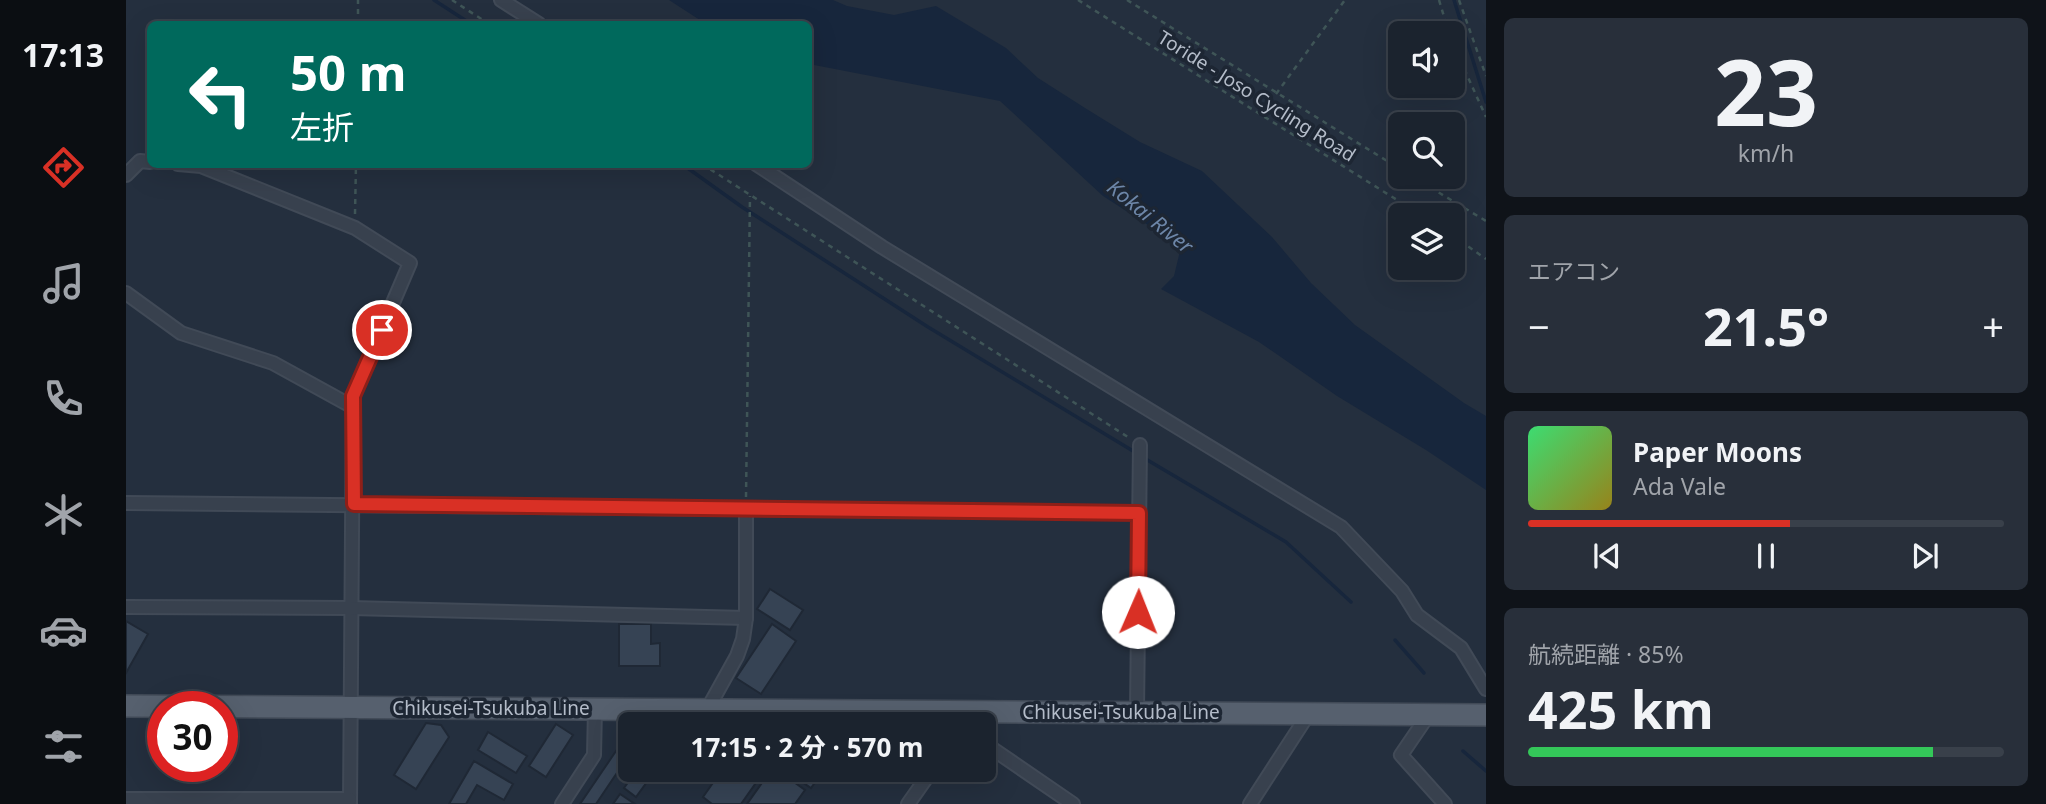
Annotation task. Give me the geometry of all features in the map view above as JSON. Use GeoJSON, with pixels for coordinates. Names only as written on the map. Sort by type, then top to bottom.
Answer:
{"type":"FeatureCollection","features":[{"type":"Feature","properties":{"kind":"main road","name":"Chikusei-Tsukuba Line"},"geometry":{"type":"LineString","coordinates":[[126,706],[769,712]]}},
{"type":"Feature","properties":{"kind":"main road","name":"Chikusei-Tsukuba Line"},"geometry":{"type":"LineString","coordinates":[[996,717],[1137,712],[1486,715]]}},
{"type":"Feature","properties":{"kind":"street"},"geometry":{"type":"LineString","coordinates":[[501,0],[534,21]]}},
{"type":"Feature","properties":{"kind":"street"},"geometry":{"type":"LineString","coordinates":[[126,175],[141,161],[147,162]]}},
{"type":"Feature","properties":{"kind":"street"},"geometry":{"type":"LineString","coordinates":[[126,799],[350,801],[353,396],[410,263],[355,228],[206,168]]}},
{"type":"Feature","properties":{"kind":"street"},"geometry":{"type":"LineString","coordinates":[[762,168],[882,247],[1341,527],[1402,591],[1417,615],[1461,648],[1486,689]]}},
{"type":"Feature","properties":{"kind":"street"},"geometry":{"type":"LineString","coordinates":[[126,293],[181,334],[273,363],[353,407]]}},
{"type":"Feature","properties":{"kind":"street"},"geometry":{"type":"LineString","coordinates":[[1137,712],[1140,452]]}},
{"type":"Feature","properties":{"kind":"street"},"geometry":{"type":"LineString","coordinates":[[126,503],[1139,513]]}},
{"type":"Feature","properties":{"kind":"street"},"geometry":{"type":"LineString","coordinates":[[707,710],[737,656],[743,639],[746,618],[746,510]]}},
{"type":"Feature","properties":{"kind":"street"},"geometry":{"type":"LineString","coordinates":[[126,607],[351,608],[746,618]]}},
{"type":"Feature","properties":{"kind":"street"},"geometry":{"type":"LineString","coordinates":[[562,804],[594,755],[595,709]]}},
{"type":"Feature","properties":{"kind":"street"},"geometry":{"type":"LineString","coordinates":[[1250,804],[1309,713]]}},
{"type":"Feature","properties":{"kind":"street"},"geometry":{"type":"LineString","coordinates":[[1429,714],[1401,755],[1445,804]]}},
{"type":"Feature","properties":{"kind":"street"},"geometry":{"type":"LineString","coordinates":[[996,751],[1073,804]]}},
{"type":"Feature","properties":{"kind":"street"},"geometry":{"type":"LineString","coordinates":[[908,804],[924,782]]}},
{"type":"Feature","properties":{"kind":"path"},"geometry":{"type":"LineString","coordinates":[[358,0],[358,21]]}},
{"type":"Feature","properties":{"kind":"path"},"geometry":{"type":"LineString","coordinates":[[452,0],[484,21]]}},
{"type":"Feature","properties":{"kind":"path","name":"Toride - Joso Cycling Road"},"geometry":{"type":"LineString","coordinates":[[1078,0],[1402,203]]}},
{"type":"Feature","properties":{"kind":"path"},"geometry":{"type":"LineString","coordinates":[[1127,0],[1388,162]]}},
{"type":"Feature","properties":{"kind":"path"},"geometry":{"type":"LineString","coordinates":[[1276,94],[1345,0]]}},
{"type":"Feature","properties":{"kind":"path"},"geometry":{"type":"LineString","coordinates":[[1439,0],[1445,21]]}},
{"type":"Feature","properties":{"kind":"path"},"geometry":{"type":"LineString","coordinates":[[1459,0],[1486,76]]}},
{"type":"Feature","properties":{"kind":"path"},"geometry":{"type":"LineString","coordinates":[[1465,70],[1486,116]]}},
{"type":"Feature","properties":{"kind":"path"},"geometry":{"type":"LineString","coordinates":[[355,228],[356,168]]}},
{"type":"Feature","properties":{"kind":"path"},"geometry":{"type":"LineString","coordinates":[[708,168],[1140,452]]}},
{"type":"Feature","properties":{"kind":"path"},"geometry":{"type":"LineString","coordinates":[[1433,189],[1486,221]]}},
{"type":"Feature","properties":{"kind":"path"},"geometry":{"type":"LineString","coordinates":[[746,510],[750,196]]}},
{"type":"Feature","properties":{"kind":"path"},"geometry":{"type":"LineString","coordinates":[[1465,244],[1486,259]]}},
{"type":"Feature","properties":{"kind":"water","name":"Kokai River"},"geometry":{"type":"Polygon","coordinates":[[[669,0],[833,0],[847,6],[894,15],[936,6],[1006,48],[1038,78],[1085,108],[1140,142],[1202,171],[1272,237],[1311,283],[1355,325],[1486,416],[1486,490],[1337,396],[1259,342],[1161,289],[1174,276],[1180,251],[1154,229],[1103,196],[1000,101],[812,65],[812,21],[701,21],[669,0]]]}},
{"type":"Feature","properties":{"kind":"building"},"geometry":{"type":"Polygon","coordinates":[[[770,589],[803,610],[790,630],[757,609],[770,589]]]}},
{"type":"Feature","properties":{"kind":"building"},"geometry":{"type":"Polygon","coordinates":[[[126,621],[148,634],[126,673],[126,621]]]}},
{"type":"Feature","properties":{"kind":"building"},"geometry":{"type":"Polygon","coordinates":[[[619,624],[651,624],[651,644],[660,643],[660,666],[619,666],[619,624]]]}},
{"type":"Feature","properties":{"kind":"building"},"geometry":{"type":"Polygon","coordinates":[[[772,624],[796,641],[761,694],[736,678],[772,624]]]}},
{"type":"Feature","properties":{"kind":"building"},"geometry":{"type":"Polygon","coordinates":[[[426,723],[441,725],[449,737],[416,789],[394,775],[426,723]]]}},
{"type":"Feature","properties":{"kind":"building"},"geometry":{"type":"Polygon","coordinates":[[[556,724],[573,735],[546,777],[529,766],[556,724]]]}},
{"type":"Feature","properties":{"kind":"building"},"geometry":{"type":"Polygon","coordinates":[[[488,732],[527,756],[516,773],[478,750],[488,732]]]}},
{"type":"Feature","properties":{"kind":"building"},"geometry":{"type":"Polygon","coordinates":[[[616,751],[618,752],[618,771],[596,804],[580,804],[616,751]]]}},
{"type":"Feature","properties":{"kind":"building"},"geometry":{"type":"Polygon","coordinates":[[[474,761],[513,784],[504,800],[477,785],[466,804],[449,804],[474,761]]]}},
{"type":"Feature","properties":{"kind":"building"},"geometry":{"type":"Polygon","coordinates":[[[628,782],[647,782],[636,797],[624,788],[628,782]]]}},
{"type":"Feature","properties":{"kind":"building"},"geometry":{"type":"Polygon","coordinates":[[[714,782],[757,782],[741,804],[712,804],[703,797],[714,782]]]}},
{"type":"Feature","properties":{"kind":"building"},"geometry":{"type":"Polygon","coordinates":[[[763,782],[794,782],[805,790],[795,804],[747,804],[763,782]]]}},
{"type":"Feature","properties":{"kind":"building"},"geometry":{"type":"Polygon","coordinates":[[[802,782],[815,782],[811,788],[802,782]]]}},
{"type":"Feature","properties":{"kind":"building"},"geometry":{"type":"Polygon","coordinates":[[[620,794],[635,804],[613,804],[620,794]]]}},
{"type":"Feature","properties":{"kind":"waterway"},"geometry":{"type":"LineString","coordinates":[[434,0],[466,21]]}},
{"type":"Feature","properties":{"kind":"waterway"},"geometry":{"type":"LineString","coordinates":[[1454,0],[1486,102]]}},
{"type":"Feature","properties":{"kind":"waterway"},"geometry":{"type":"LineString","coordinates":[[688,168],[742,207],[928,327],[1138,454]]}},
{"type":"Feature","properties":{"kind":"waterway"},"geometry":{"type":"LineString","coordinates":[[1144,458],[1286,542],[1351,602]]}},
{"type":"Feature","properties":{"kind":"waterway"},"geometry":{"type":"LineString","coordinates":[[1395,640],[1424,673]]}},
{"type":"Feature","properties":{"kind":"waterway"},"geometry":{"type":"LineString","coordinates":[[1463,751],[1486,771]]}},
{"type":"Feature","properties":{"kind":"route"},"geometry":{"type":"LineString","coordinates":[[382,330],[353,396],[354,504],[1139,513],[1138,612]]}}]}
